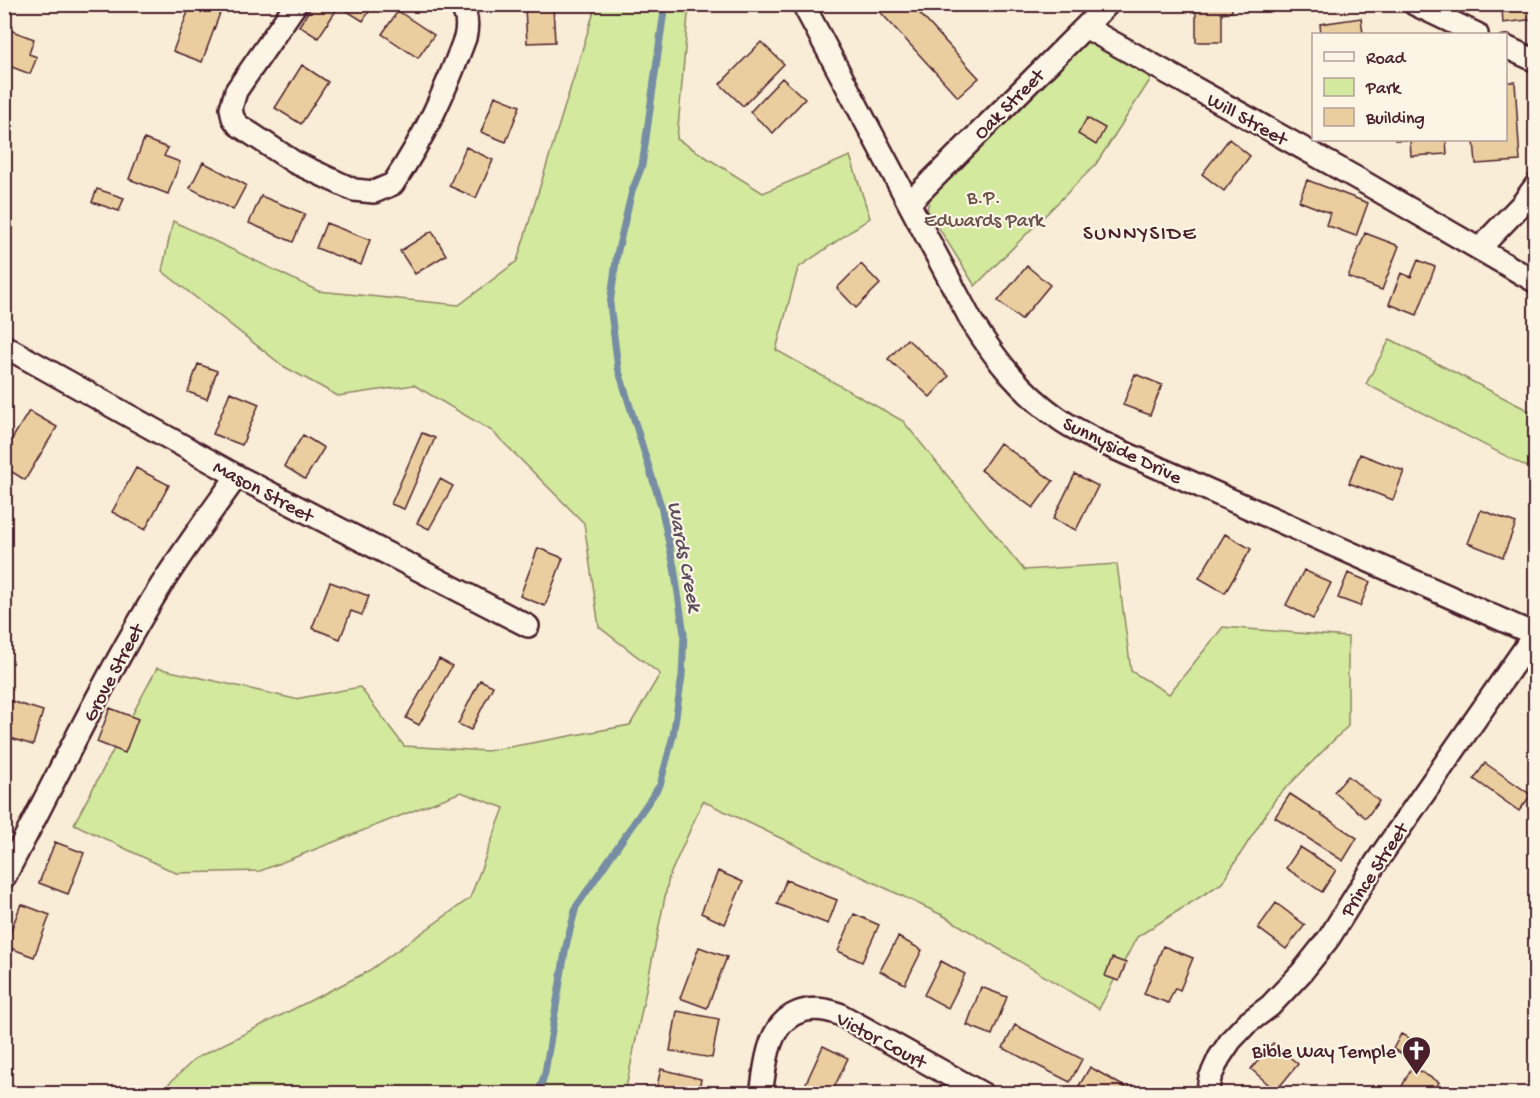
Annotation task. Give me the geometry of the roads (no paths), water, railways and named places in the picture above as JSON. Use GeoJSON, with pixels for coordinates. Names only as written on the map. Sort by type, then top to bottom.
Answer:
{"type":"FeatureCollection","features":[{"type":"Feature","properties":{"kind":"street"},"geometry":{"type":"LineString","coordinates":[[296,4],[236,91],[232,99],[233,118],[238,125],[294,162],[323,177],[364,192],[384,189],[393,184],[428,127],[443,97],[465,38],[467,18],[460,4]]}},
{"type":"Feature","properties":{"kind":"street","name":"Sunnyside Drive"},"geometry":{"type":"LineString","coordinates":[[803,4],[972,322],[996,359],[1025,392],[1059,420],[1098,441],[1535,635]]}},
{"type":"Feature","properties":{"kind":"street","name":"Oak Street"},"geometry":{"type":"LineString","coordinates":[[909,203],[1108,4]]}},
{"type":"Feature","properties":{"kind":"street"},"geometry":{"type":"LineString","coordinates":[[1414,4],[1475,33]]}},
{"type":"Feature","properties":{"kind":"street","name":"Will Street"},"geometry":{"type":"LineString","coordinates":[[1085,27],[1536,282]]}},
{"type":"Feature","properties":{"kind":"street"},"geometry":{"type":"LineString","coordinates":[[1507,47],[1536,61]]}},
{"type":"Feature","properties":{"kind":"street"},"geometry":{"type":"LineString","coordinates":[[1479,249],[1522,204],[1536,185]]}},
{"type":"Feature","properties":{"kind":"street","name":"Mason Street"},"geometry":{"type":"LineString","coordinates":[[4,346],[237,476],[528,626]]}},
{"type":"Feature","properties":{"kind":"street","name":"Grove Street"},"geometry":{"type":"LineString","coordinates":[[4,878],[102,689],[151,601],[177,560],[237,476]]}},
{"type":"Feature","properties":{"kind":"street","name":"Prince Street"},"geometry":{"type":"LineString","coordinates":[[1206,1094],[1219,1058],[1231,1040],[1246,1024],[1270,1006],[1302,972],[1329,938],[1375,864],[1535,635]]}},
{"type":"Feature","properties":{"kind":"street","name":"Victor Court"},"geometry":{"type":"LineString","coordinates":[[761,1094],[770,1044],[776,1031],[785,1020],[797,1012],[811,1009],[826,1009],[839,1014],[983,1094]]}},
{"type":"Feature","properties":{"kind":"waterway","name":"Wards Creek"},"geometry":{"type":"LineString","coordinates":[[538,1094],[545,1073],[566,946],[576,907],[660,785],[673,736],[682,676],[684,634],[674,567],[661,506],[618,368],[610,304],[617,254],[632,191],[642,166],[665,4]]}},
{"type":"Feature","properties":{"kind":"place","name":"Bible Way Temple"},"geometry":{"type":"Point","coordinates":[1417,1076]}},
{"type":"Feature","properties":{"kind":"district","name":"SUNNYSIDE"},"geometry":{"type":"Point","coordinates":[1140,232]}},
{"type":"Feature","properties":{"kind":"park label","name":"B.P. Edwards Park"},"geometry":{"type":"Point","coordinates":[984,208]}}]}
